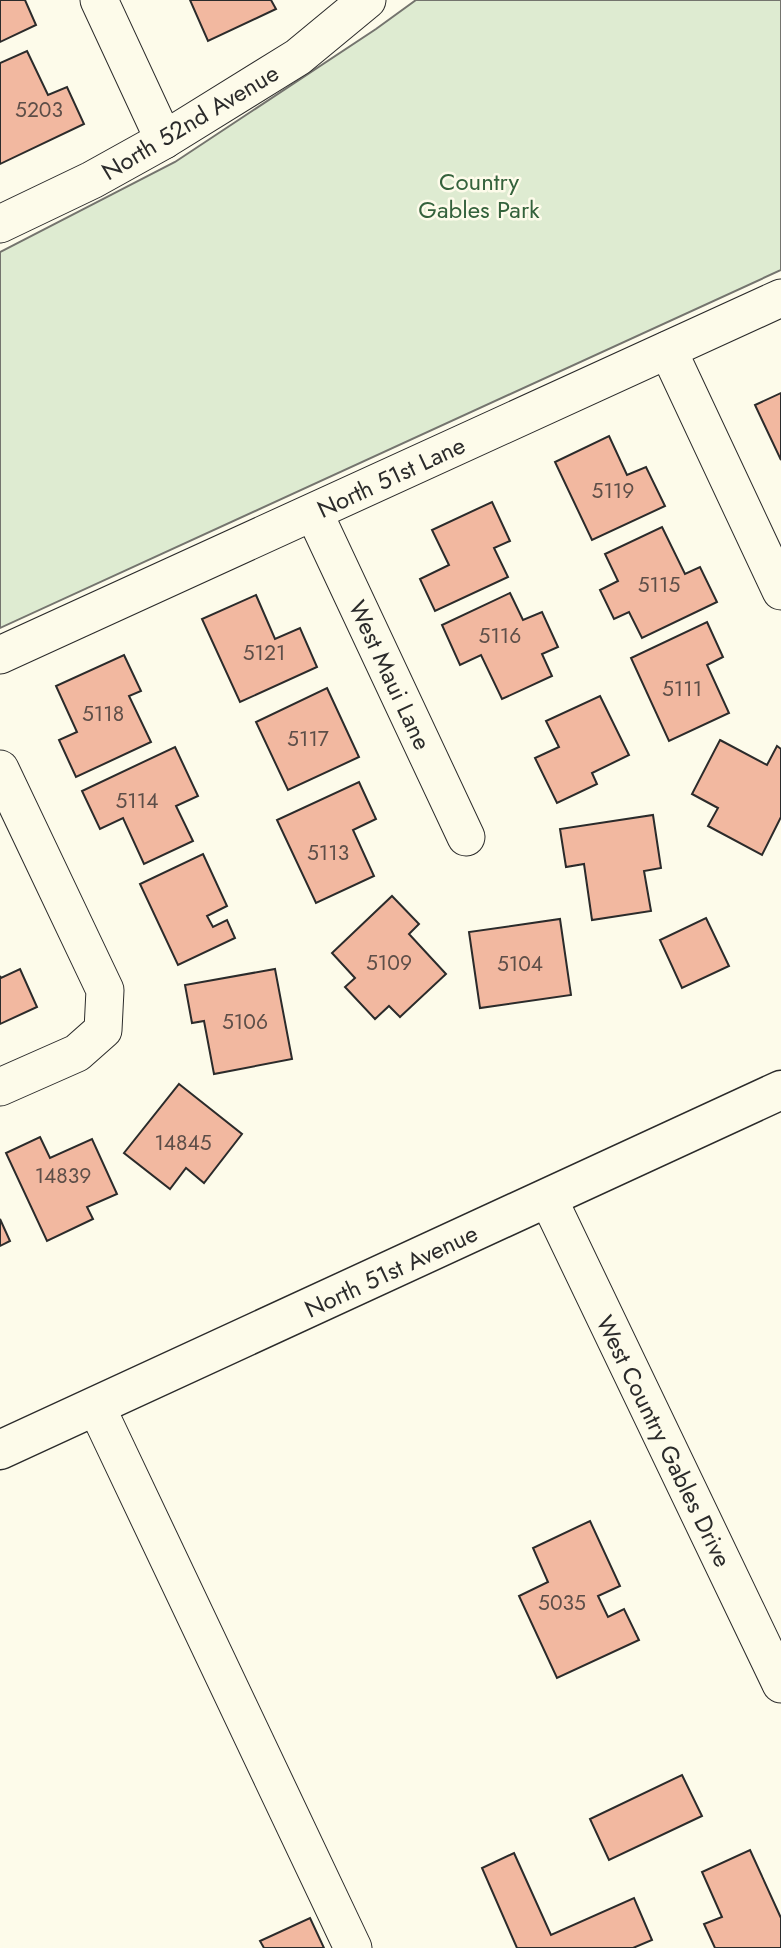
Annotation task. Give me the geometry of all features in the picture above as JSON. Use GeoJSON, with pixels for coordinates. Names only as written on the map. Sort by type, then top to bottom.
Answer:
{"type":"FeatureCollection","features":[{"type":"Feature","properties":{"kind":"main road","name":"North 51st Avenue"},"geometry":{"type":"LineString","coordinates":[[0,1450],[781,1090]]}},
{"type":"Feature","properties":{"kind":"street"},"geometry":{"type":"LineString","coordinates":[[99,0],[164,140]]}},
{"type":"Feature","properties":{"kind":"street","name":"North 52nd Avenue"},"geometry":{"type":"LineString","coordinates":[[0,224],[92,180],[164,140],[298,58],[368,0]]}},
{"type":"Feature","properties":{"kind":"street","name":"North 51st Lane"},"geometry":{"type":"LineString","coordinates":[[0,656],[781,298]]}},
{"type":"Feature","properties":{"kind":"street"},"geometry":{"type":"LineString","coordinates":[[668,350],[781,591]]}},
{"type":"Feature","properties":{"kind":"street","name":"West Maui Lane"},"geometry":{"type":"LineString","coordinates":[[314,513],[466,837]]}},
{"type":"Feature","properties":{"kind":"street"},"geometry":{"type":"LineString","coordinates":[[0,769],[105,990],[103,1030],[77,1053],[0,1087]]}},
{"type":"Feature","properties":{"kind":"street","name":"West Country Gables Drive"},"geometry":{"type":"LineString","coordinates":[[548,1198],[781,1684]]}},
{"type":"Feature","properties":{"kind":"street"},"geometry":{"type":"LineString","coordinates":[[96,1406],[353,1948]]}},
{"type":"Feature","properties":{"kind":"green space","name":"Country Gables Park"},"geometry":{"type":"Polygon","coordinates":[[[416,0],[781,0],[781,270],[0,628],[0,252],[175,162],[416,0]]]}},
{"type":"Feature","properties":{"kind":"building"},"geometry":{"type":"Polygon","coordinates":[[[0,0],[25,0],[36,25],[0,42],[0,0]]]}},
{"type":"Feature","properties":{"kind":"building"},"geometry":{"type":"Polygon","coordinates":[[[190,0],[271,0],[276,9],[208,41],[190,0]]]}},
{"type":"Feature","properties":{"kind":"building"},"geometry":{"type":"Polygon","coordinates":[[[27,51],[48,95],[67,87],[84,124],[0,164],[0,63],[27,51]]]}},
{"type":"Feature","properties":{"kind":"building"},"geometry":{"type":"Polygon","coordinates":[[[781,393],[781,460],[755,405],[781,393]]]}},
{"type":"Feature","properties":{"kind":"building"},"geometry":{"type":"Polygon","coordinates":[[[609,436],[627,475],[646,467],[665,506],[592,540],[555,462],[609,436]]]}},
{"type":"Feature","properties":{"kind":"building"},"geometry":{"type":"Polygon","coordinates":[[[492,502],[510,541],[494,548],[508,577],[435,611],[420,579],[449,565],[432,530],[492,502]]]}},
{"type":"Feature","properties":{"kind":"building"},"geometry":{"type":"Polygon","coordinates":[[[662,527],[685,574],[700,567],[717,602],[642,638],[629,612],[614,619],[600,590],[618,581],[605,554],[662,527]]]}},
{"type":"Feature","properties":{"kind":"building"},"geometry":{"type":"Polygon","coordinates":[[[510,593],[523,620],[542,612],[558,647],[542,654],[552,676],[502,699],[481,655],[460,665],[442,625],[510,593]]]}},
{"type":"Feature","properties":{"kind":"building"},"geometry":{"type":"Polygon","coordinates":[[[256,595],[275,639],[300,628],[317,667],[240,702],[202,619],[256,595]]]}},
{"type":"Feature","properties":{"kind":"building"},"geometry":{"type":"Polygon","coordinates":[[[707,622],[723,657],[707,665],[729,713],[669,741],[631,658],[707,622]]]}},
{"type":"Feature","properties":{"kind":"building"},"geometry":{"type":"Polygon","coordinates":[[[124,655],[141,691],[129,696],[151,742],[76,777],[59,740],[77,732],[56,686],[124,655]]]}},
{"type":"Feature","properties":{"kind":"building"},"geometry":{"type":"Polygon","coordinates":[[[327,688],[359,757],[288,790],[256,722],[327,688]]]}},
{"type":"Feature","properties":{"kind":"building"},"geometry":{"type":"Polygon","coordinates":[[[600,696],[629,755],[592,773],[597,784],[557,803],[535,758],[559,747],[546,721],[600,696]]]}},
{"type":"Feature","properties":{"kind":"building"},"geometry":{"type":"Polygon","coordinates":[[[720,740],[767,765],[777,746],[781,749],[781,817],[762,855],[708,826],[718,808],[692,794],[720,740]]]}},
{"type":"Feature","properties":{"kind":"building"},"geometry":{"type":"Polygon","coordinates":[[[175,747],[198,796],[176,806],[193,841],[144,864],[123,818],[100,829],[82,791],[175,747]]]}},
{"type":"Feature","properties":{"kind":"building"},"geometry":{"type":"Polygon","coordinates":[[[359,782],[376,819],[353,830],[374,876],[316,903],[277,820],[359,782]]]}},
{"type":"Feature","properties":{"kind":"building"},"geometry":{"type":"Polygon","coordinates":[[[653,815],[661,868],[644,871],[651,911],[592,920],[584,864],[566,867],[560,829],[653,815]]]}},
{"type":"Feature","properties":{"kind":"building"},"geometry":{"type":"Polygon","coordinates":[[[203,854],[227,906],[207,916],[213,927],[227,920],[235,938],[178,965],[140,884],[203,854]]]}},
{"type":"Feature","properties":{"kind":"building"},"geometry":{"type":"Polygon","coordinates":[[[392,896],[419,924],[409,934],[446,974],[400,1017],[389,1006],[375,1019],[345,987],[355,978],[332,953],[392,896]]]}},
{"type":"Feature","properties":{"kind":"building"},"geometry":{"type":"Polygon","coordinates":[[[706,918],[729,966],[682,988],[660,940],[706,918]]]}},
{"type":"Feature","properties":{"kind":"building"},"geometry":{"type":"Polygon","coordinates":[[[560,919],[571,995],[480,1008],[469,932],[560,919]]]}},
{"type":"Feature","properties":{"kind":"building"},"geometry":{"type":"Polygon","coordinates":[[[20,969],[37,1007],[0,1024],[0,976],[1,978],[20,969]]]}},
{"type":"Feature","properties":{"kind":"building"},"geometry":{"type":"Polygon","coordinates":[[[275,969],[292,1059],[214,1074],[204,1021],[192,1023],[185,985],[275,969]]]}},
{"type":"Feature","properties":{"kind":"building"},"geometry":{"type":"Polygon","coordinates":[[[179,1084],[242,1134],[204,1183],[186,1168],[170,1189],[124,1153],[179,1084]]]}},
{"type":"Feature","properties":{"kind":"building"},"geometry":{"type":"Polygon","coordinates":[[[40,1137],[50,1158],[92,1139],[117,1194],[87,1207],[93,1219],[47,1241],[6,1153],[40,1137]]]}},
{"type":"Feature","properties":{"kind":"building"},"geometry":{"type":"Polygon","coordinates":[[[0,1219],[10,1241],[0,1246],[0,1219]]]}},
{"type":"Feature","properties":{"kind":"building"},"geometry":{"type":"Polygon","coordinates":[[[590,1521],[620,1586],[598,1596],[608,1617],[624,1609],[639,1640],[557,1678],[519,1596],[548,1582],[533,1548],[590,1521]]]}},
{"type":"Feature","properties":{"kind":"building"},"geometry":{"type":"Polygon","coordinates":[[[682,1775],[702,1816],[609,1860],[590,1819],[682,1775]]]}},
{"type":"Feature","properties":{"kind":"building"},"geometry":{"type":"Polygon","coordinates":[[[750,1850],[781,1918],[781,1948],[715,1948],[704,1924],[722,1917],[702,1872],[750,1850]]]}},
{"type":"Feature","properties":{"kind":"building"},"geometry":{"type":"Polygon","coordinates":[[[514,1853],[551,1935],[634,1898],[652,1940],[633,1948],[517,1948],[482,1868],[514,1853]]]}},
{"type":"Feature","properties":{"kind":"building"},"geometry":{"type":"Polygon","coordinates":[[[310,1918],[324,1948],[264,1948],[260,1941],[310,1918]]]}}]}
